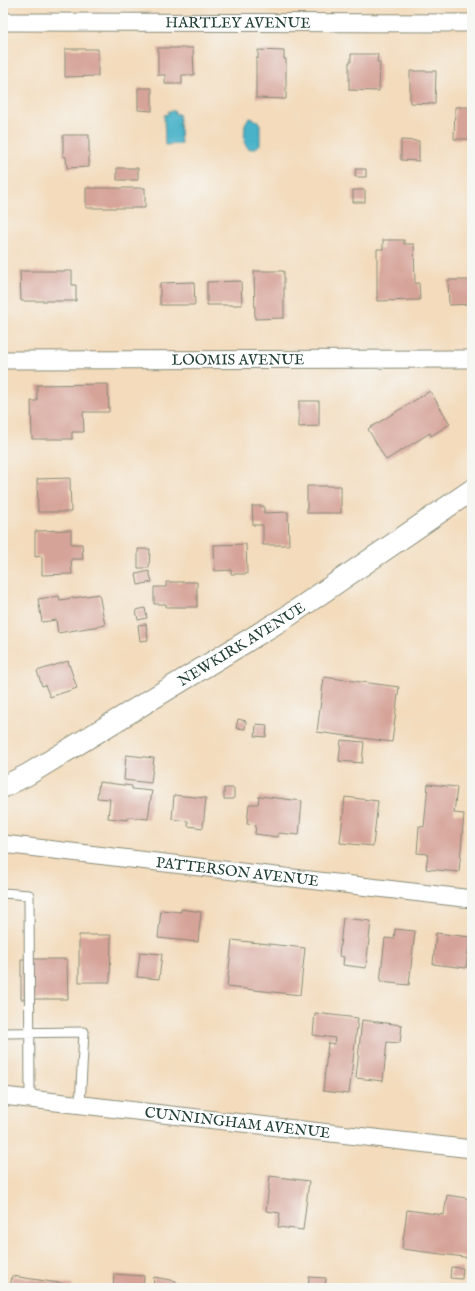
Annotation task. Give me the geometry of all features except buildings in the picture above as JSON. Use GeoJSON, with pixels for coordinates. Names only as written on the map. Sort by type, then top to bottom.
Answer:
{"type":"FeatureCollection","features":[{"type":"Feature","properties":{"kind":"street","name":"HARTLEY AVENUE"},"geometry":{"type":"LineString","coordinates":[[3,22],[472,23]]}},
{"type":"Feature","properties":{"kind":"street","name":"LOOMIS AVENUE"},"geometry":{"type":"LineString","coordinates":[[3,360],[472,360]]}},
{"type":"Feature","properties":{"kind":"street","name":"NEWKIRK AVENUE"},"geometry":{"type":"LineString","coordinates":[[3,787],[27,775],[288,616],[472,490]]}},
{"type":"Feature","properties":{"kind":"street","name":"PATTERSON AVENUE"},"geometry":{"type":"LineString","coordinates":[[3,844],[472,899]]}},
{"type":"Feature","properties":{"kind":"street","name":"CUNNINGHAM AVENUE"},"geometry":{"type":"LineString","coordinates":[[3,1096],[472,1149]]}},
{"type":"Feature","properties":{"kind":"lane"},"geometry":{"type":"LineString","coordinates":[[3,893],[29,895],[30,1099]]}},
{"type":"Feature","properties":{"kind":"lane"},"geometry":{"type":"LineString","coordinates":[[3,1033],[84,1032],[80,1105]]}},
{"type":"Feature","properties":{"kind":"water"},"geometry":{"type":"Polygon","coordinates":[[[168,111],[175,111],[175,114],[179,114],[181,144],[165,145],[164,115],[168,114],[168,111]]]}},
{"type":"Feature","properties":{"kind":"water"},"geometry":{"type":"Polygon","coordinates":[[[251,118],[258,121],[260,124],[260,144],[257,147],[250,149],[246,147],[244,140],[245,123],[251,118]]]}}]}
